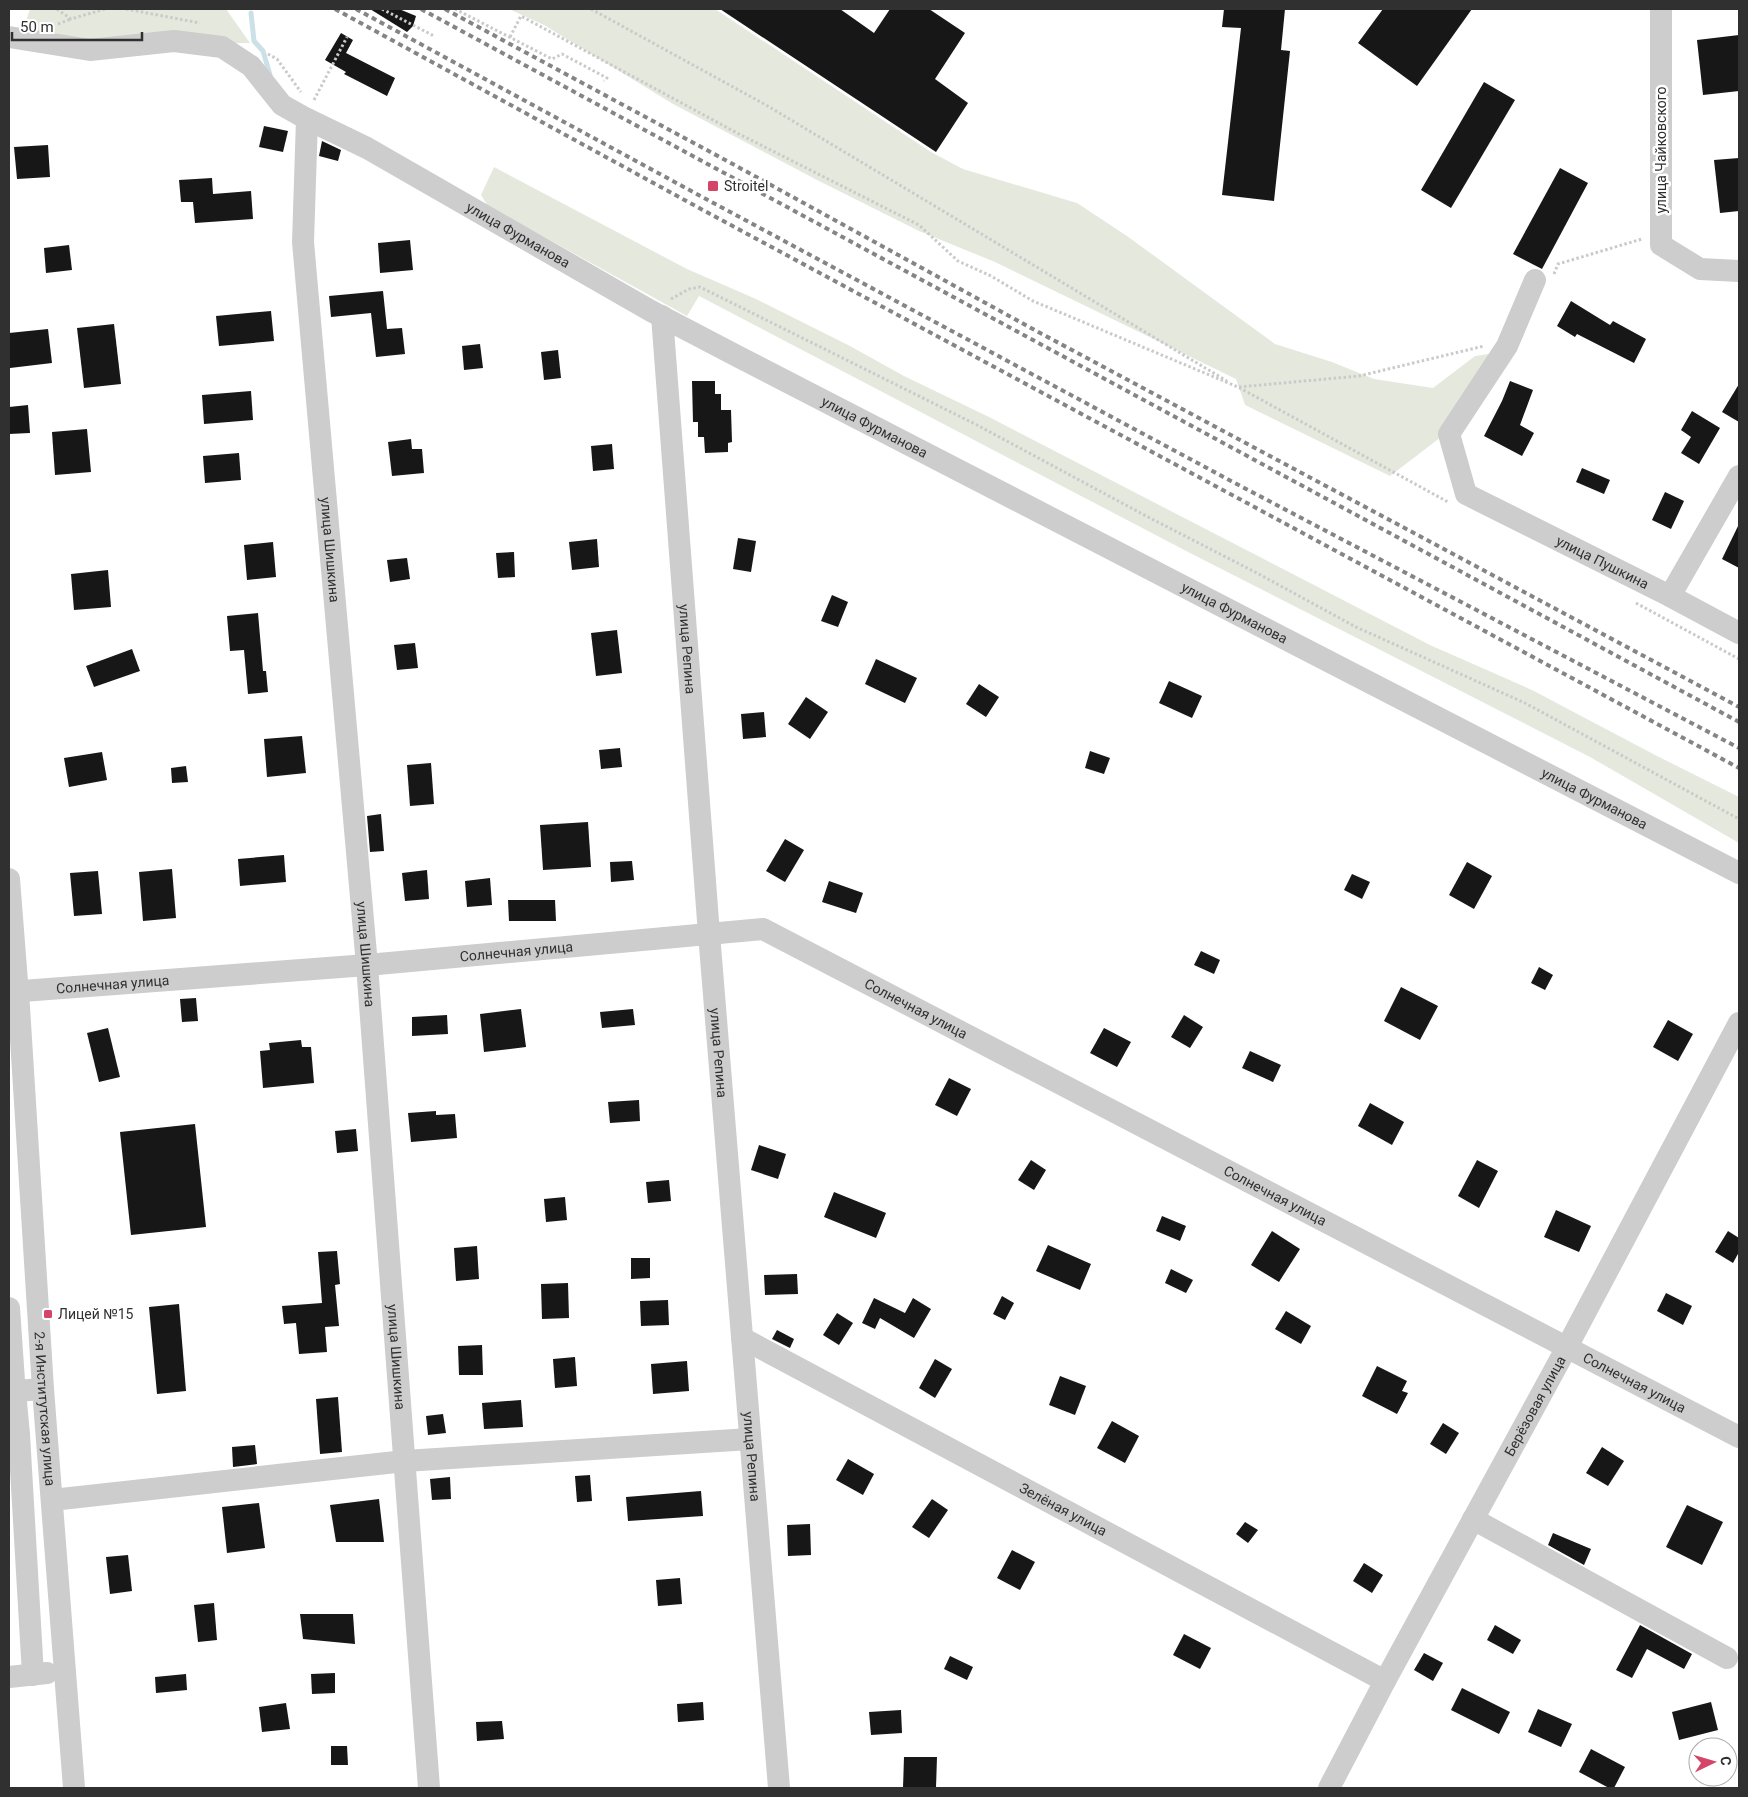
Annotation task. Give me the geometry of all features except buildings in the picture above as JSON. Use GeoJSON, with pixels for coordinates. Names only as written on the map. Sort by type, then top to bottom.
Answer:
{"type":"FeatureCollection","features":[{"type":"Feature","properties":{"kind":"street","name":"улица Чайковского"},"geometry":{"type":"LineString","coordinates":[[1661,9],[1661,245],[1700,269],[1739,271]]}},
{"type":"Feature","properties":{"kind":"street","name":"улица Фурманова"},"geometry":{"type":"LineString","coordinates":[[9,36],[90,50],[174,41],[222,47],[251,66],[282,105],[367,148],[656,313],[1739,873]]}},
{"type":"Feature","properties":{"kind":"street","name":"улица Шишкина"},"geometry":{"type":"LineString","coordinates":[[307,119],[304,242],[367,965],[429,1788]]}},
{"type":"Feature","properties":{"kind":"street"},"geometry":{"type":"LineString","coordinates":[[1460,499],[1449,434],[1507,346],[1543,281]]}},
{"type":"Feature","properties":{"kind":"street","name":"улица Репина"},"geometry":{"type":"LineString","coordinates":[[656,313],[779,1788]]}},
{"type":"Feature","properties":{"kind":"street"},"geometry":{"type":"LineString","coordinates":[[1670,596],[1739,476]]}},
{"type":"Feature","properties":{"kind":"street","name":"улица Пушкина"},"geometry":{"type":"LineString","coordinates":[[1460,499],[1670,596],[1739,633]]}},
{"type":"Feature","properties":{"kind":"street","name":"2-я Институтская улица"},"geometry":{"type":"LineString","coordinates":[[9,880],[18,1140],[43,1389],[74,1788]]}},
{"type":"Feature","properties":{"kind":"street","name":"Солнечная улица"},"geometry":{"type":"LineString","coordinates":[[13,991],[367,965],[764,929],[1739,1437]]}},
{"type":"Feature","properties":{"kind":"street","name":"Берёзовая улица"},"geometry":{"type":"LineString","coordinates":[[1329,1788],[1472,1519],[1568,1347],[1739,1023]]}},
{"type":"Feature","properties":{"kind":"street"},"geometry":{"type":"LineString","coordinates":[[9,1308],[14,1435],[33,1674]]}},
{"type":"Feature","properties":{"kind":"street","name":"Зелёная улица"},"geometry":{"type":"LineString","coordinates":[[742,1338],[1385,1681]]}},
{"type":"Feature","properties":{"kind":"street"},"geometry":{"type":"LineString","coordinates":[[12,1384],[43,1389]]}},
{"type":"Feature","properties":{"kind":"street"},"geometry":{"type":"LineString","coordinates":[[52,1500],[405,1461],[750,1439]]}},
{"type":"Feature","properties":{"kind":"street"},"geometry":{"type":"LineString","coordinates":[[1472,1519],[1727,1658]]}},
{"type":"Feature","properties":{"kind":"street"},"geometry":{"type":"LineString","coordinates":[[9,1677],[65,1672]]}},
{"type":"Feature","properties":{"kind":"path"},"geometry":{"type":"LineString","coordinates":[[57,9],[71,19],[105,9]]}},
{"type":"Feature","properties":{"kind":"path"},"geometry":{"type":"LineString","coordinates":[[382,9],[434,36]]}},
{"type":"Feature","properties":{"kind":"path"},"geometry":{"type":"LineString","coordinates":[[455,9],[552,59],[562,54],[607,78],[604,81]]}},
{"type":"Feature","properties":{"kind":"path"},"geometry":{"type":"LineString","coordinates":[[591,9],[766,105],[1238,387],[1359,376],[1488,345],[1507,346]]}},
{"type":"Feature","properties":{"kind":"path"},"geometry":{"type":"LineString","coordinates":[[510,37],[521,16],[736,133],[919,226],[958,261],[991,276],[1033,301],[1238,387],[1460,499]]}},
{"type":"Feature","properties":{"kind":"path"},"geometry":{"type":"LineString","coordinates":[[307,119],[323,81],[347,36]]}},
{"type":"Feature","properties":{"kind":"path"},"geometry":{"type":"LineString","coordinates":[[1543,281],[1558,264],[1661,234]]}},
{"type":"Feature","properties":{"kind":"path"},"geometry":{"type":"LineString","coordinates":[[656,313],[689,289],[700,288],[977,425],[1356,627],[1525,703],[1739,819]]}},
{"type":"Feature","properties":{"kind":"path"},"geometry":{"type":"LineString","coordinates":[[1636,603],[1739,659]]}},
{"type":"Feature","properties":{"kind":"shaded area"},"geometry":{"type":"Polygon","coordinates":[[[30,9],[226,9],[250,43],[91,45],[22,33],[30,9]]]}},
{"type":"Feature","properties":{"kind":"shaded area"},"geometry":{"type":"Polygon","coordinates":[[[509,9],[715,9],[931,152],[963,169],[1077,203],[1127,236],[1275,344],[1332,362],[1374,379],[1433,388],[1475,356],[1488,354],[1492,362],[1445,434],[1390,476],[1245,405],[1236,379],[995,262],[919,231],[819,181],[673,104],[544,25],[509,9]]]}},
{"type":"Feature","properties":{"kind":"shaded area"},"geometry":{"type":"Polygon","coordinates":[[[494,167],[687,269],[756,299],[850,346],[904,376],[989,417],[1430,645],[1532,690],[1739,797],[1739,843],[1590,757],[1190,553],[699,296],[687,316],[488,206],[481,195],[494,167]]]}},
{"type":"Feature","properties":{"kind":"waterway"},"geometry":{"type":"LineString","coordinates":[[251,13],[254,41],[263,51],[270,75]]}},
{"type":"Feature","properties":{"kind":"railway"},"geometry":{"type":"LineString","coordinates":[[335,9],[701,209],[1739,768]]}},
{"type":"Feature","properties":{"kind":"railway"},"geometry":{"type":"LineString","coordinates":[[356,9],[1231,481],[1739,748]]}},
{"type":"Feature","properties":{"kind":"railway"},"geometry":{"type":"LineString","coordinates":[[421,9],[1739,722]]}},
{"type":"Feature","properties":{"kind":"railway"},"geometry":{"type":"LineString","coordinates":[[445,9],[1042,334],[1739,707]]}},
{"type":"Feature","properties":{"kind":"place","name":"Stroitel"},"geometry":{"type":"Point","coordinates":[713,186]}},
{"type":"Feature","properties":{"kind":"place","name":"Лицей №15"},"geometry":{"type":"Point","coordinates":[48,1314]}}]}
